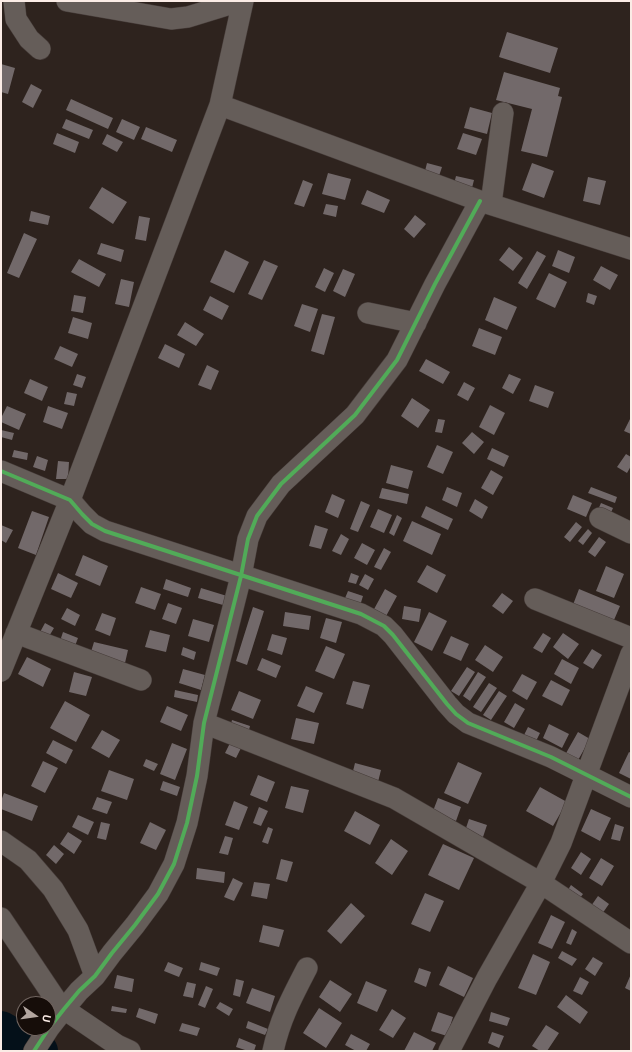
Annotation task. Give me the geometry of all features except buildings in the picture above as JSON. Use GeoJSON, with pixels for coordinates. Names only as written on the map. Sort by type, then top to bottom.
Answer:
{"type":"FeatureCollection","features":[{"type":"Feature","properties":{"kind":"street"},"geometry":{"type":"LineString","coordinates":[[14,1],[16,19],[29,39],[40,49]]}},
{"type":"Feature","properties":{"kind":"street"},"geometry":{"type":"LineString","coordinates":[[67,1],[170,19],[188,17],[240,1]]}},
{"type":"Feature","properties":{"kind":"street"},"geometry":{"type":"LineString","coordinates":[[1,671],[70,500],[220,106],[243,1]]}},
{"type":"Feature","properties":{"kind":"street"},"geometry":{"type":"LineString","coordinates":[[220,106],[486,202],[631,249]]}},
{"type":"Feature","properties":{"kind":"street"},"geometry":{"type":"LineString","coordinates":[[34,1051],[49,1028],[136,925],[158,894],[174,864],[187,823],[197,776],[204,723],[241,576],[248,539],[257,516],[281,484],[356,415],[397,360],[435,284],[486,202],[504,113]]}},
{"type":"Feature","properties":{"kind":"street"},"geometry":{"type":"LineString","coordinates":[[368,313],[416,323]]}},
{"type":"Feature","properties":{"kind":"street"},"geometry":{"type":"LineString","coordinates":[[1,471],[70,500],[92,524],[105,531],[361,614],[375,621],[393,634],[447,704],[456,714],[468,723],[551,757],[631,797]]}},
{"type":"Feature","properties":{"kind":"street"},"geometry":{"type":"LineString","coordinates":[[600,518],[631,533]]}},
{"type":"Feature","properties":{"kind":"street"},"geometry":{"type":"LineString","coordinates":[[535,599],[631,638]]}},
{"type":"Feature","properties":{"kind":"street"},"geometry":{"type":"LineString","coordinates":[[16,633],[141,680]]}},
{"type":"Feature","properties":{"kind":"street"},"geometry":{"type":"LineString","coordinates":[[449,1051],[487,978],[542,883],[561,843],[631,654]]}},
{"type":"Feature","properties":{"kind":"street"},"geometry":{"type":"LineString","coordinates":[[204,723],[394,798],[542,883],[631,943]]}},
{"type":"Feature","properties":{"kind":"street"},"geometry":{"type":"LineString","coordinates":[[1,841],[28,860],[53,889],[78,930],[94,976]]}},
{"type":"Feature","properties":{"kind":"street"},"geometry":{"type":"LineString","coordinates":[[1,918],[64,1010],[117,1045],[130,1051]]}},
{"type":"Feature","properties":{"kind":"street"},"geometry":{"type":"LineString","coordinates":[[273,1051],[279,1027],[288,1004],[307,968]]}},
{"type":"Feature","properties":{"kind":"waterway"},"geometry":{"type":"LineString","coordinates":[[1,1029],[40,1051]]}},
{"type":"Feature","properties":{"kind":"cycle path"},"geometry":{"type":"LineString","coordinates":[[34,1051],[64,1009],[79,991],[95,976],[135,925],[158,894],[174,864],[187,823],[197,776],[204,723],[241,576],[248,539],[257,516],[281,484],[355,415],[397,360],[435,284],[480,201]]}},
{"type":"Feature","properties":{"kind":"cycle path"},"geometry":{"type":"LineString","coordinates":[[1,471],[70,500],[92,524],[105,531],[361,614],[384,626],[393,635],[447,704],[456,714],[468,723],[551,757],[631,797]]}}]}
